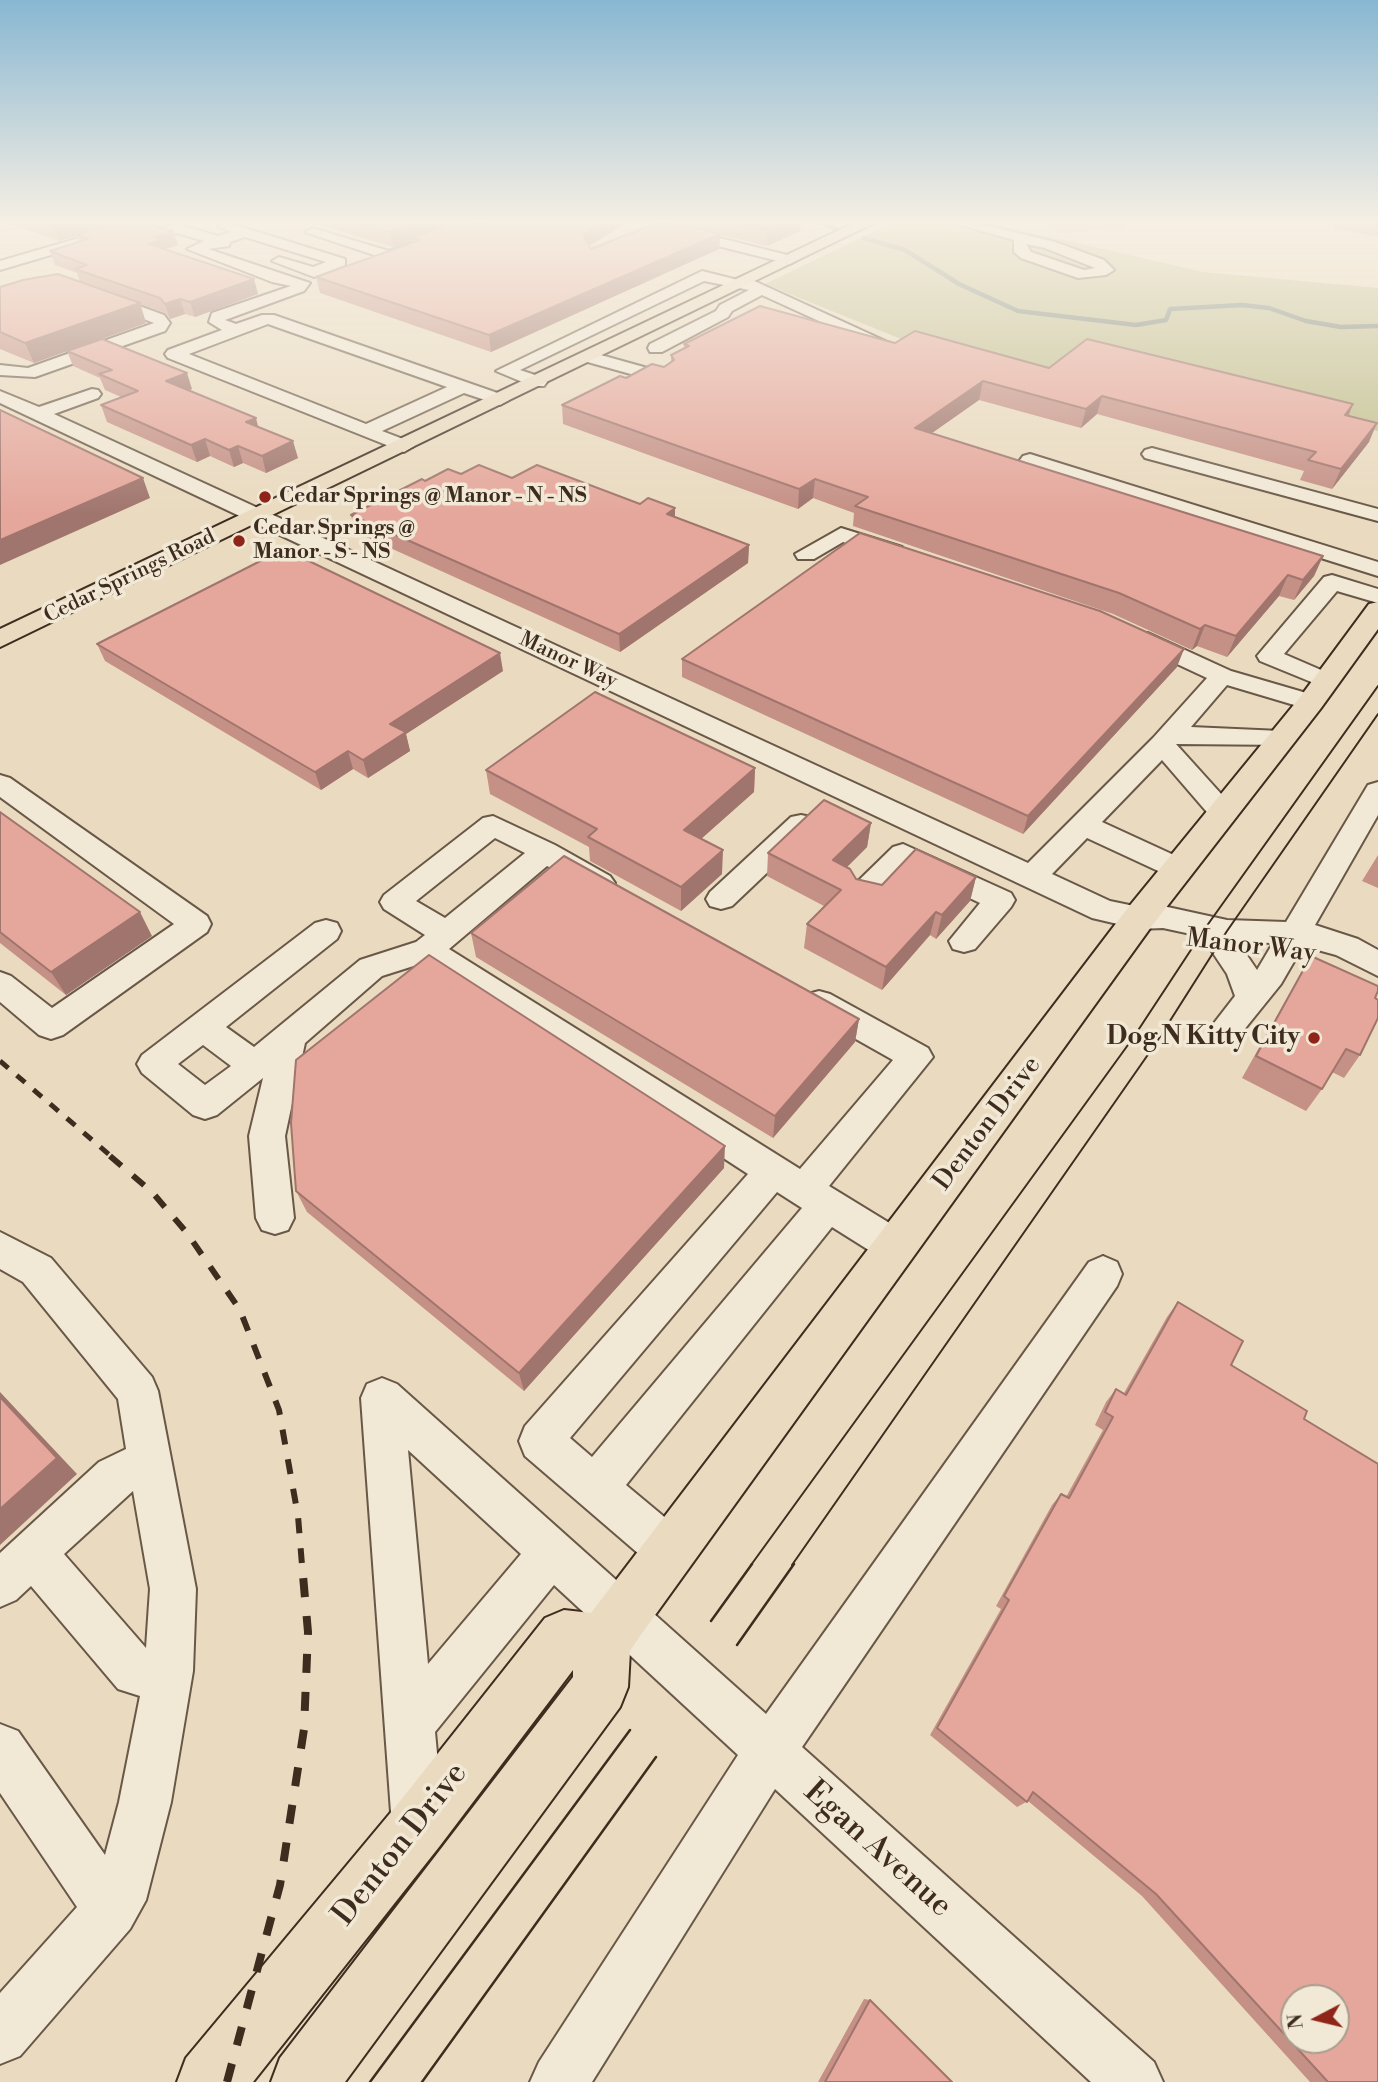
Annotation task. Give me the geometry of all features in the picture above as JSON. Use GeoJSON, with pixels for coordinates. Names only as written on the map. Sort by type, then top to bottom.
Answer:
{"type":"FeatureCollection","features":[{"type":"Feature","properties":{"kind":"main road","name":"Cedar Springs Road"},"geometry":{"type":"LineString","coordinates":[[0,639],[671,320]]}},
{"type":"Feature","properties":{"kind":"main road","name":"Denton Drive"},"geometry":{"type":"LineString","coordinates":[[210,2082],[418,1826],[564,1637],[612,1629],[1139,918],[1319,691],[1378,610]]}},
{"type":"Feature","properties":{"kind":"main road"},"geometry":{"type":"LineString","coordinates":[[304,2082],[600,1687],[612,1629]]}},
{"type":"Feature","properties":{"kind":"street"},"geometry":{"type":"LineString","coordinates":[[0,370],[29,373],[159,328],[162,323],[160,320]]}},
{"type":"Feature","properties":{"kind":"street"},"geometry":{"type":"LineString","coordinates":[[217,320],[236,330]]}},
{"type":"Feature","properties":{"kind":"street"},"geometry":{"type":"LineString","coordinates":[[262,320],[174,354],[404,446]]}},
{"type":"Feature","properties":{"kind":"street"},"geometry":{"type":"LineString","coordinates":[[274,320],[500,400]]}},
{"type":"Feature","properties":{"kind":"street"},"geometry":{"type":"LineString","coordinates":[[828,320],[887,346]]}},
{"type":"Feature","properties":{"kind":"street"},"geometry":{"type":"LineString","coordinates":[[733,321],[679,355],[656,348],[733,321]]}},
{"type":"Feature","properties":{"kind":"street"},"geometry":{"type":"LineString","coordinates":[[590,357],[663,378]]}},
{"type":"Feature","properties":{"kind":"street"},"geometry":{"type":"LineString","coordinates":[[366,431],[463,387]]}},
{"type":"Feature","properties":{"kind":"street"},"geometry":{"type":"LineString","coordinates":[[38,414],[92,394]]}},
{"type":"Feature","properties":{"kind":"street","name":"Manor Way"},"geometry":{"type":"LineString","coordinates":[[4,402],[65,426],[1103,911],[1139,918],[1163,917],[1288,942],[1350,961],[1373,962]]}},
{"type":"Feature","properties":{"kind":"street"},"geometry":{"type":"LineString","coordinates":[[65,426],[89,417]]}},
{"type":"Feature","properties":{"kind":"street"},"geometry":{"type":"LineString","coordinates":[[1152,454],[1378,515]]}},
{"type":"Feature","properties":{"kind":"street"},"geometry":{"type":"LineString","coordinates":[[1030,460],[1378,569]]}},
{"type":"Feature","properties":{"kind":"street"},"geometry":{"type":"LineString","coordinates":[[806,554],[841,534],[919,560]]}},
{"type":"Feature","properties":{"kind":"street"},"geometry":{"type":"LineString","coordinates":[[1319,691],[1269,656],[1332,582],[1378,596]]}},
{"type":"Feature","properties":{"kind":"street"},"geometry":{"type":"LineString","coordinates":[[1115,626],[1222,676],[1319,691]]}},
{"type":"Feature","properties":{"kind":"street"},"geometry":{"type":"LineString","coordinates":[[1000,900],[1083,825],[1222,676]]}},
{"type":"Feature","properties":{"kind":"street"},"geometry":{"type":"LineString","coordinates":[[1166,739],[1281,739]]}},
{"type":"Feature","properties":{"kind":"street"},"geometry":{"type":"LineString","coordinates":[[1166,739],[1222,812]]}},
{"type":"Feature","properties":{"kind":"street"},"geometry":{"type":"LineString","coordinates":[[721,900],[839,788]]}},
{"type":"Feature","properties":{"kind":"street"},"geometry":{"type":"LineString","coordinates":[[1227,1027],[1270,976],[1378,791]]}},
{"type":"Feature","properties":{"kind":"street"},"geometry":{"type":"LineString","coordinates":[[622,895],[493,825],[395,902],[437,942],[802,1188],[896,1247]]}},
{"type":"Feature","properties":{"kind":"street"},"geometry":{"type":"LineString","coordinates":[[1083,825],[1179,869]]}},
{"type":"Feature","properties":{"kind":"street"},"geometry":{"type":"LineString","coordinates":[[928,866],[952,840]]}},
{"type":"Feature","properties":{"kind":"street"},"geometry":{"type":"LineString","coordinates":[[326,931],[154,1064],[205,1105],[371,968],[437,942],[545,852]]}},
{"type":"Feature","properties":{"kind":"street","name":"Manor Way"},"geometry":{"type":"LineString","coordinates":[[1139,918],[1158,933],[1225,947],[1288,942]]}},
{"type":"Feature","properties":{"kind":"street"},"geometry":{"type":"LineString","coordinates":[[1225,947],[1242,971],[1251,996]]}},
{"type":"Feature","properties":{"kind":"street"},"geometry":{"type":"LineString","coordinates":[[670,1551],[540,1441],[802,1188],[916,1057],[797,992]]}},
{"type":"Feature","properties":{"kind":"street"},"geometry":{"type":"LineString","coordinates":[[203,1027],[255,1066]]}},
{"type":"Feature","properties":{"kind":"street"},"geometry":{"type":"LineString","coordinates":[[275,1218],[267,1136],[290,1037]]}},
{"type":"Feature","properties":{"kind":"street"},"geometry":{"type":"LineString","coordinates":[[595,1488],[802,1188]]}},
{"type":"Feature","properties":{"kind":"street"},"geometry":{"type":"LineString","coordinates":[[0,1249],[37,1270],[138,1391],[173,1589],[169,1671],[145,1802],[119,1900],[0,2036]]}},
{"type":"Feature","properties":{"kind":"street"},"geometry":{"type":"LineString","coordinates":[[559,2082],[769,1752],[1103,1274]]}},
{"type":"Feature","properties":{"kind":"street","name":"Egan Avenue"},"geometry":{"type":"LineString","coordinates":[[410,1724],[382,1398],[553,1551],[612,1629],[769,1752],[1134,2082]]}},
{"type":"Feature","properties":{"kind":"street"},"geometry":{"type":"LineString","coordinates":[[0,1584],[114,1476],[150,1461]]}},
{"type":"Feature","properties":{"kind":"street"},"geometry":{"type":"LineString","coordinates":[[418,1826],[410,1724],[553,1551]]}},
{"type":"Feature","properties":{"kind":"street"},"geometry":{"type":"LineString","coordinates":[[33,1553],[135,1672],[169,1671]]}},
{"type":"Feature","properties":{"kind":"street"},"geometry":{"type":"LineString","coordinates":[[0,1749],[111,1910]]}},
{"type":"Feature","properties":{"kind":"lane"},"geometry":{"type":"LineString","coordinates":[[538,382],[505,371],[610,320]]}},
{"type":"Feature","properties":{"kind":"lane"},"geometry":{"type":"LineString","coordinates":[[0,784],[196,924],[51,1026],[0,984]]}},
{"type":"Feature","properties":{"kind":"lane"},"geometry":{"type":"LineString","coordinates":[[864,893],[903,854],[1000,900],[964,941]]}},
{"type":"Feature","properties":{"kind":"shaded area"},"geometry":{"type":"Polygon","coordinates":[[[855,320],[1378,320],[1378,431],[1077,354],[1039,384],[916,345],[855,320]]]}},
{"type":"Feature","properties":{"kind":"building"},"geometry":{"type":"Polygon","coordinates":[[[0,320],[91,320],[25,343],[0,332],[0,320]]]}},
{"type":"Feature","properties":{"kind":"building"},"geometry":{"type":"Polygon","coordinates":[[[445,320],[523,320],[489,335],[445,320]]]}},
{"type":"Feature","properties":{"kind":"building"},"geometry":{"type":"Polygon","coordinates":[[[732,320],[812,320],[895,343],[915,331],[1049,368],[1087,339],[1353,404],[1345,415],[1377,423],[1341,469],[1308,460],[1316,452],[1102,396],[1086,409],[983,381],[915,428],[1323,556],[1303,580],[1288,575],[1236,636],[1205,625],[1200,629],[1119,593],[855,506],[868,497],[815,479],[799,489],[562,405],[620,376],[626,378],[652,364],[664,367],[674,360],[671,355],[689,346],[684,344],[732,320]]]}},
{"type":"Feature","properties":{"kind":"building"},"geometry":{"type":"Polygon","coordinates":[[[102,339],[187,373],[166,381],[256,418],[246,422],[293,441],[262,456],[238,446],[229,450],[205,439],[191,445],[101,405],[138,391],[99,374],[112,370],[67,351],[102,339]]]}},
{"type":"Feature","properties":{"kind":"building"},"geometry":{"type":"Polygon","coordinates":[[[0,410],[143,478],[0,540],[0,410]]]}},
{"type":"Feature","properties":{"kind":"building"},"geometry":{"type":"Polygon","coordinates":[[[479,465],[512,478],[537,465],[640,504],[648,498],[675,508],[667,514],[749,545],[619,634],[351,515],[422,479],[425,481],[448,469],[461,474],[479,465]]]}},
{"type":"Feature","properties":{"kind":"building"},"geometry":{"type":"Polygon","coordinates":[[[860,533],[1100,611],[1184,649],[1028,816],[682,659],[860,533]]]}},
{"type":"Feature","properties":{"kind":"building"},"geometry":{"type":"Polygon","coordinates":[[[284,549],[500,653],[390,724],[406,732],[363,760],[348,751],[315,772],[97,644],[284,549]]]}},
{"type":"Feature","properties":{"kind":"building"},"geometry":{"type":"Polygon","coordinates":[[[595,692],[755,768],[684,830],[723,850],[681,887],[588,837],[597,829],[486,770],[595,692]]]}},
{"type":"Feature","properties":{"kind":"building"},"geometry":{"type":"Polygon","coordinates":[[[824,800],[871,823],[833,860],[850,869],[856,879],[882,885],[916,849],[976,877],[942,915],[936,912],[886,967],[807,924],[841,890],[768,853],[824,800]]]}},
{"type":"Feature","properties":{"kind":"building"},"geometry":{"type":"Polygon","coordinates":[[[0,812],[140,912],[51,972],[0,932],[0,812]]]}},
{"type":"Feature","properties":{"kind":"building"},"geometry":{"type":"Polygon","coordinates":[[[564,856],[859,1019],[775,1116],[471,933],[564,856]]]}},
{"type":"Feature","properties":{"kind":"building"},"geometry":{"type":"Polygon","coordinates":[[[429,955],[725,1146],[519,1373],[296,1191],[291,1123],[296,1060],[429,955]]]}},
{"type":"Feature","properties":{"kind":"building","name":"Dog N Kitty City"},"geometry":{"type":"Polygon","coordinates":[[[1311,956],[1378,986],[1375,998],[1378,1000],[1378,1018],[1360,1055],[1346,1049],[1322,1089],[1256,1056],[1311,956]]]}},
{"type":"Feature","properties":{"kind":"building"},"geometry":{"type":"Polygon","coordinates":[[[1178,1302],[1243,1341],[1231,1365],[1307,1411],[1304,1419],[1378,1464],[1378,2082],[1328,2082],[1302,2054],[1350,2054],[1350,1984],[1280,1984],[1280,2030],[1156,1894],[1033,1792],[1027,1802],[937,1728],[1009,1600],[1004,1596],[1061,1494],[1069,1498],[1113,1417],[1105,1412],[1116,1389],[1126,1395],[1178,1302]]]}},
{"type":"Feature","properties":{"kind":"building"},"geometry":{"type":"Polygon","coordinates":[[[0,1397],[57,1458],[0,1509],[0,1397]]]}},
{"type":"Feature","properties":{"kind":"building"},"geometry":{"type":"Polygon","coordinates":[[[870,2000],[952,2082],[825,2082],[870,2000]]]}},
{"type":"Feature","properties":{"kind":"waterway"},"geometry":{"type":"LineString","coordinates":[[1095,320],[1136,325],[1165,320]]}},
{"type":"Feature","properties":{"kind":"waterway"},"geometry":{"type":"LineString","coordinates":[[1304,320],[1341,327],[1378,326]]}},
{"type":"Feature","properties":{"kind":"tram line"},"geometry":{"type":"LineString","coordinates":[[751,1565],[1133,1038],[1206,927],[1378,686]]}},
{"type":"Feature","properties":{"kind":"tram line"},"geometry":{"type":"LineString","coordinates":[[792,1565],[1154,1046],[1227,931],[1378,714]]}},
{"type":"Feature","properties":{"kind":"tram line"},"geometry":{"type":"LineString","coordinates":[[711,1621],[752,1564]]}},
{"type":"Feature","properties":{"kind":"tram line"},"geometry":{"type":"LineString","coordinates":[[737,1645],[794,1564]]}},
{"type":"Feature","properties":{"kind":"tram line"},"geometry":{"type":"LineString","coordinates":[[370,2082],[630,1730]]}},
{"type":"Feature","properties":{"kind":"tram line"},"geometry":{"type":"LineString","coordinates":[[422,2082],[656,1757]]}},
{"type":"Feature","properties":{"kind":"railway"},"geometry":{"type":"LineString","coordinates":[[0,1061],[112,1157]]}},
{"type":"Feature","properties":{"kind":"railway"},"geometry":{"type":"LineString","coordinates":[[110,1156],[152,1192],[187,1233],[240,1310],[279,1410],[298,1516],[302,1565]]}},
{"type":"Feature","properties":{"kind":"railway"},"geometry":{"type":"LineString","coordinates":[[227,2082],[280,1885],[304,1729],[308,1632],[302,1564]]}},
{"type":"Feature","properties":{"kind":"place","name":"Cedar Springs @ Manor - N - NS"},"geometry":{"type":"Point","coordinates":[265,497]}},
{"type":"Feature","properties":{"kind":"place","name":"Cedar Springs @ Manor - S - NS"},"geometry":{"type":"Point","coordinates":[239,541]}},
{"type":"Feature","properties":{"kind":"place","name":"Dog N Kitty City"},"geometry":{"type":"Point","coordinates":[1314,1038]}}]}
